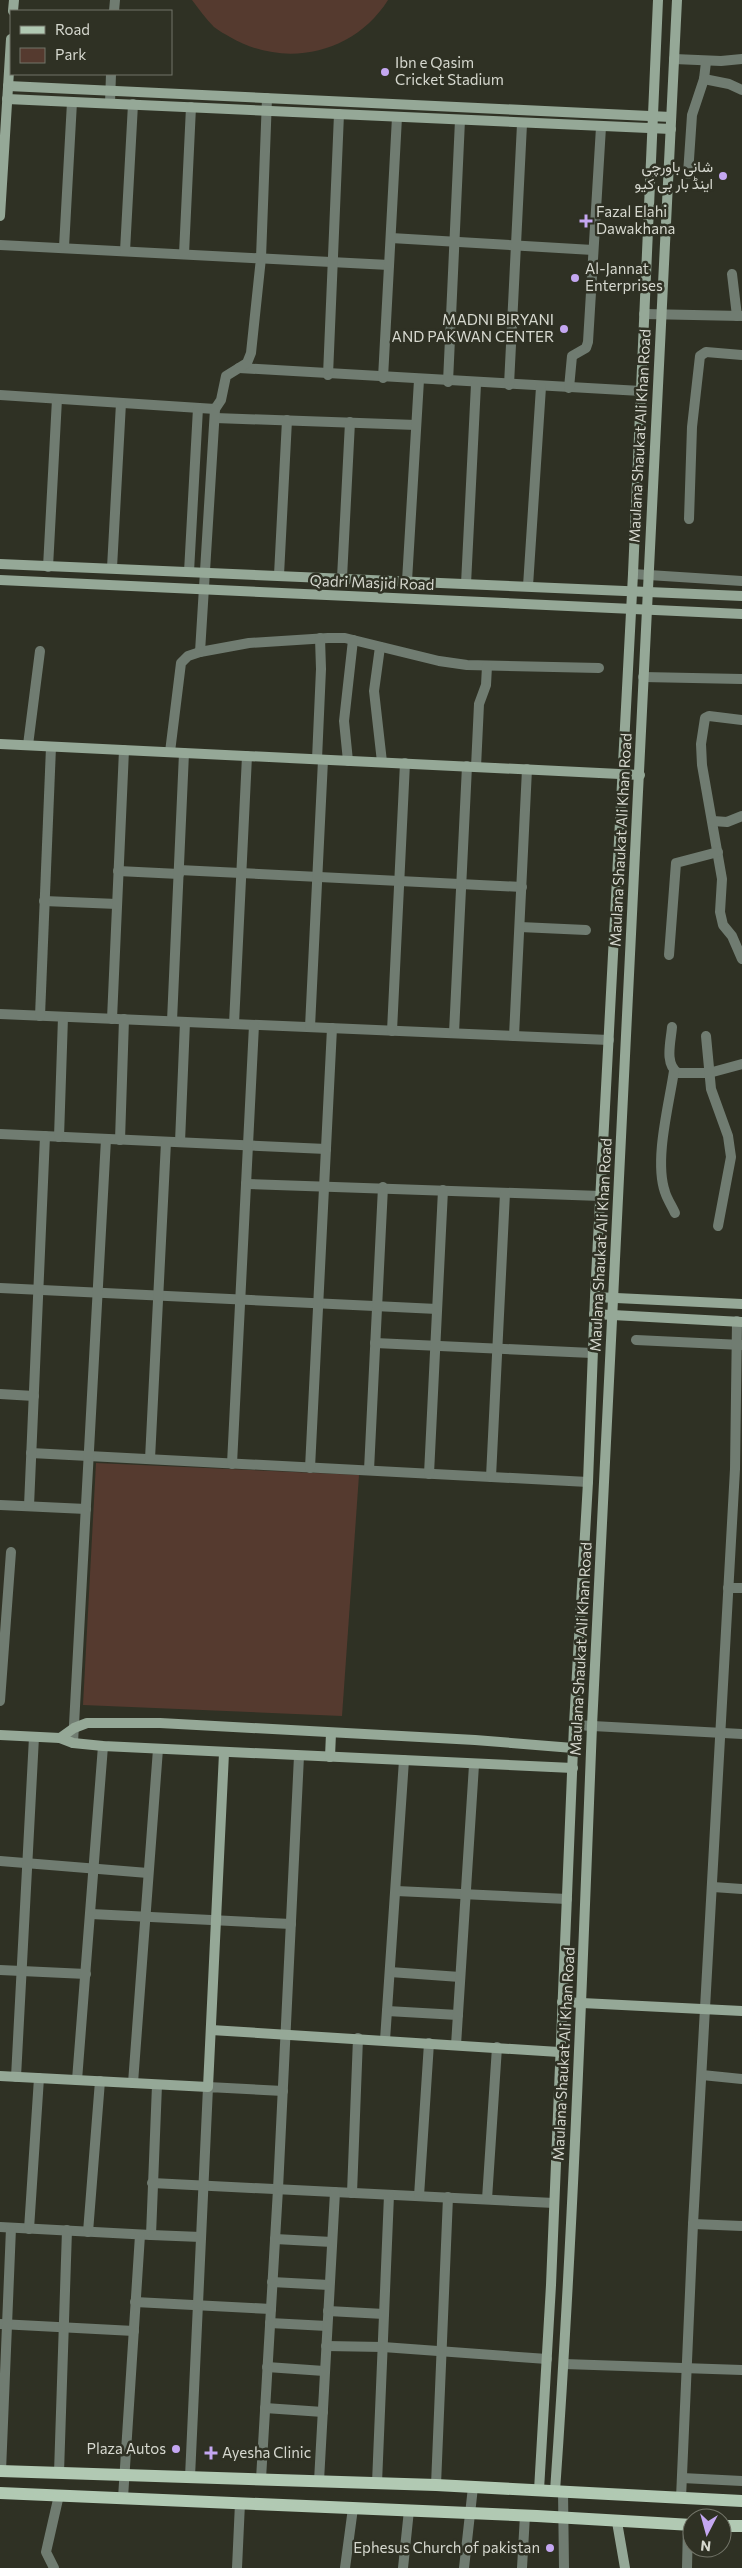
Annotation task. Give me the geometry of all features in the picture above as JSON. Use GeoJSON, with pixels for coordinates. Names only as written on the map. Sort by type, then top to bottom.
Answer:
{"type":"FeatureCollection","features":[{"type":"Feature","properties":{"kind":"main road"},"geometry":{"type":"LineString","coordinates":[[0,2471],[436,2485],[742,2501]]}},
{"type":"Feature","properties":{"kind":"main road"},"geometry":{"type":"LineString","coordinates":[[0,2492],[525,2515],[682,2525]]}},
{"type":"Feature","properties":{"kind":"street","name":"Maulana Shaukat Ali Khan Road"},"geometry":{"type":"LineString","coordinates":[[539,2490],[547,2359],[574,1725],[588,1482],[592,1353],[633,574],[658,0]]}},
{"type":"Feature","properties":{"kind":"street","name":"Maulana Shaukat Ali Khan Road"},"geometry":{"type":"LineString","coordinates":[[559,2491],[582,2002],[592,1726],[677,0]]}},
{"type":"Feature","properties":{"kind":"street"},"geometry":{"type":"LineString","coordinates":[[0,216],[4,99],[8,86],[10,55]]}},
{"type":"Feature","properties":{"kind":"street"},"geometry":{"type":"LineString","coordinates":[[674,59],[706,62],[742,59]]}},
{"type":"Feature","properties":{"kind":"street"},"geometry":{"type":"LineString","coordinates":[[688,174],[692,115],[704,80],[706,62]]}},
{"type":"Feature","properties":{"kind":"street"},"geometry":{"type":"LineString","coordinates":[[110,103],[111,75]]}},
{"type":"Feature","properties":{"kind":"street"},"geometry":{"type":"LineString","coordinates":[[704,80],[729,84],[742,90]]}},
{"type":"Feature","properties":{"kind":"street"},"geometry":{"type":"LineString","coordinates":[[8,86],[671,117]]}},
{"type":"Feature","properties":{"kind":"street"},"geometry":{"type":"LineString","coordinates":[[200,652],[214,414],[221,400],[226,376],[247,363],[251,354],[261,258],[267,98]]}},
{"type":"Feature","properties":{"kind":"street"},"geometry":{"type":"LineString","coordinates":[[4,99],[266,110],[601,128],[670,129]]}},
{"type":"Feature","properties":{"kind":"street"},"geometry":{"type":"LineString","coordinates":[[64,247],[72,102]]}},
{"type":"Feature","properties":{"kind":"street"},"geometry":{"type":"LineString","coordinates":[[125,251],[133,104]]}},
{"type":"Feature","properties":{"kind":"street"},"geometry":{"type":"LineString","coordinates":[[184,254],[191,107]]}},
{"type":"Feature","properties":{"kind":"street"},"geometry":{"type":"LineString","coordinates":[[328,375],[339,114]]}},
{"type":"Feature","properties":{"kind":"street"},"geometry":{"type":"LineString","coordinates":[[383,378],[397,117]]}},
{"type":"Feature","properties":{"kind":"street"},"geometry":{"type":"LineString","coordinates":[[448,382],[460,120]]}},
{"type":"Feature","properties":{"kind":"street"},"geometry":{"type":"LineString","coordinates":[[508,386],[522,124]]}},
{"type":"Feature","properties":{"kind":"street"},"geometry":{"type":"LineString","coordinates":[[569,388],[572,356],[586,348],[588,342],[601,128]]}},
{"type":"Feature","properties":{"kind":"street"},"geometry":{"type":"LineString","coordinates":[[391,238],[593,250]]}},
{"type":"Feature","properties":{"kind":"street"},"geometry":{"type":"LineString","coordinates":[[0,245],[389,265]]}},
{"type":"Feature","properties":{"kind":"street"},"geometry":{"type":"LineString","coordinates":[[644,314],[739,316],[732,274]]}},
{"type":"Feature","properties":{"kind":"street"},"geometry":{"type":"LineString","coordinates":[[688,519],[692,427],[700,356],[706,352],[742,355]]}},
{"type":"Feature","properties":{"kind":"street"},"geometry":{"type":"LineString","coordinates":[[239,368],[508,386],[641,391]]}},
{"type":"Feature","properties":{"kind":"street"},"geometry":{"type":"LineString","coordinates":[[407,580],[419,380]]}},
{"type":"Feature","properties":{"kind":"street"},"geometry":{"type":"LineString","coordinates":[[466,584],[476,384]]}},
{"type":"Feature","properties":{"kind":"street"},"geometry":{"type":"LineString","coordinates":[[528,586],[541,387]]}},
{"type":"Feature","properties":{"kind":"street"},"geometry":{"type":"LineString","coordinates":[[0,395],[198,408],[214,414],[287,420],[416,425]]}},
{"type":"Feature","properties":{"kind":"street"},"geometry":{"type":"LineString","coordinates":[[48,566],[57,399]]}},
{"type":"Feature","properties":{"kind":"street"},"geometry":{"type":"LineString","coordinates":[[112,568],[121,403]]}},
{"type":"Feature","properties":{"kind":"street"},"geometry":{"type":"LineString","coordinates":[[189,572],[198,408]]}},
{"type":"Feature","properties":{"kind":"street"},"geometry":{"type":"LineString","coordinates":[[279,575],[287,420]]}},
{"type":"Feature","properties":{"kind":"street"},"geometry":{"type":"LineString","coordinates":[[342,578],[350,422]]}},
{"type":"Feature","properties":{"kind":"street","name":"Qadri Masjid Road"},"geometry":{"type":"LineString","coordinates":[[0,564],[407,580],[742,596]]}},
{"type":"Feature","properties":{"kind":"street"},"geometry":{"type":"LineString","coordinates":[[633,574],[742,581]]}},
{"type":"Feature","properties":{"kind":"street","name":"Qadri Masjid Road"},"geometry":{"type":"LineString","coordinates":[[0,580],[204,591],[742,614]]}},
{"type":"Feature","properties":{"kind":"street"},"geometry":{"type":"LineString","coordinates":[[310,1027],[318,877],[320,638]]}},
{"type":"Feature","properties":{"kind":"street"},"geometry":{"type":"LineString","coordinates":[[170,752],[181,663],[188,656],[200,652],[250,643],[320,638],[353,640],[439,661],[488,666],[599,668]]}},
{"type":"Feature","properties":{"kind":"street"},"geometry":{"type":"LineString","coordinates":[[348,761],[344,721],[353,640]]}},
{"type":"Feature","properties":{"kind":"street"},"geometry":{"type":"LineString","coordinates":[[380,647],[375,668],[374,692],[382,762]]}},
{"type":"Feature","properties":{"kind":"street"},"geometry":{"type":"LineString","coordinates":[[28,746],[40,651]]}},
{"type":"Feature","properties":{"kind":"street"},"geometry":{"type":"LineString","coordinates":[[454,1033],[461,884],[471,766],[479,704],[486,685],[488,666]]}},
{"type":"Feature","properties":{"kind":"street"},"geometry":{"type":"LineString","coordinates":[[643,677],[742,679]]}},
{"type":"Feature","properties":{"kind":"street"},"geometry":{"type":"LineString","coordinates":[[742,720],[709,716],[703,722],[702,764],[722,879],[720,912],[724,925],[732,936],[742,959]]}},
{"type":"Feature","properties":{"kind":"street"},"geometry":{"type":"LineString","coordinates":[[0,744],[640,775]]}},
{"type":"Feature","properties":{"kind":"street"},"geometry":{"type":"LineString","coordinates":[[40,1016],[51,747]]}},
{"type":"Feature","properties":{"kind":"street"},"geometry":{"type":"LineString","coordinates":[[112,1019],[124,750]]}},
{"type":"Feature","properties":{"kind":"street"},"geometry":{"type":"LineString","coordinates":[[172,1021],[184,753]]}},
{"type":"Feature","properties":{"kind":"street"},"geometry":{"type":"LineString","coordinates":[[234,1024],[246,756]]}},
{"type":"Feature","properties":{"kind":"street"},"geometry":{"type":"LineString","coordinates":[[392,1031],[405,763]]}},
{"type":"Feature","properties":{"kind":"street"},"geometry":{"type":"LineString","coordinates":[[514,1036],[527,769]]}},
{"type":"Feature","properties":{"kind":"street"},"geometry":{"type":"LineString","coordinates":[[713,821],[727,822],[741,813]]}},
{"type":"Feature","properties":{"kind":"street"},"geometry":{"type":"LineString","coordinates":[[669,955],[676,863],[718,852]]}},
{"type":"Feature","properties":{"kind":"street"},"geometry":{"type":"LineString","coordinates":[[118,871],[241,873],[522,887]]}},
{"type":"Feature","properties":{"kind":"street"},"geometry":{"type":"LineString","coordinates":[[44,901],[117,904]]}},
{"type":"Feature","properties":{"kind":"street"},"geometry":{"type":"LineString","coordinates":[[520,927],[586,930]]}},
{"type":"Feature","properties":{"kind":"street"},"geometry":{"type":"LineString","coordinates":[[0,1014],[609,1040]]}},
{"type":"Feature","properties":{"kind":"street"},"geometry":{"type":"LineString","coordinates":[[59,1137],[63,1016]]}},
{"type":"Feature","properties":{"kind":"street"},"geometry":{"type":"LineString","coordinates":[[120,1140],[124,1019]]}},
{"type":"Feature","properties":{"kind":"street"},"geometry":{"type":"LineString","coordinates":[[180,1142],[185,1022]]}},
{"type":"Feature","properties":{"kind":"street"},"geometry":{"type":"LineString","coordinates":[[232,1464],[254,1025]]}},
{"type":"Feature","properties":{"kind":"street"},"geometry":{"type":"LineString","coordinates":[[672,1027],[670,1061],[674,1071],[662,1149],[662,1171],[664,1191],[676,1213]]}},
{"type":"Feature","properties":{"kind":"street"},"geometry":{"type":"LineString","coordinates":[[310,1468],[332,1028]]}},
{"type":"Feature","properties":{"kind":"street"},"geometry":{"type":"LineString","coordinates":[[706,1036],[708,1074],[714,1099],[728,1136],[731,1157],[718,1226]]}},
{"type":"Feature","properties":{"kind":"street"},"geometry":{"type":"LineString","coordinates":[[674,1071],[686,1074],[708,1074],[742,1064]]}},
{"type":"Feature","properties":{"kind":"street"},"geometry":{"type":"LineString","coordinates":[[0,1134],[326,1149]]}},
{"type":"Feature","properties":{"kind":"street"},"geometry":{"type":"LineString","coordinates":[[29,1506],[45,1136]]}},
{"type":"Feature","properties":{"kind":"street"},"geometry":{"type":"LineString","coordinates":[[74,1743],[106,1139]]}},
{"type":"Feature","properties":{"kind":"street"},"geometry":{"type":"LineString","coordinates":[[150,1459],[166,1142]]}},
{"type":"Feature","properties":{"kind":"street"},"geometry":{"type":"LineString","coordinates":[[246,1184],[324,1185],[601,1196]]}},
{"type":"Feature","properties":{"kind":"street"},"geometry":{"type":"LineString","coordinates":[[369,1470],[383,1187]]}},
{"type":"Feature","properties":{"kind":"street"},"geometry":{"type":"LineString","coordinates":[[429,1474],[443,1190]]}},
{"type":"Feature","properties":{"kind":"street"},"geometry":{"type":"LineString","coordinates":[[491,1477],[506,1192]]}},
{"type":"Feature","properties":{"kind":"street"},"geometry":{"type":"LineString","coordinates":[[0,1288],[438,1309]]}},
{"type":"Feature","properties":{"kind":"street"},"geometry":{"type":"LineString","coordinates":[[595,1297],[742,1304]]}},
{"type":"Feature","properties":{"kind":"street"},"geometry":{"type":"LineString","coordinates":[[594,1314],[740,1321],[738,1469],[728,1588],[680,2498]]}},
{"type":"Feature","properties":{"kind":"street"},"geometry":{"type":"LineString","coordinates":[[636,1340],[739,1345]]}},
{"type":"Feature","properties":{"kind":"street"},"geometry":{"type":"LineString","coordinates":[[375,1343],[592,1353]]}},
{"type":"Feature","properties":{"kind":"street"},"geometry":{"type":"LineString","coordinates":[[0,1394],[34,1396]]}},
{"type":"Feature","properties":{"kind":"street"},"geometry":{"type":"LineString","coordinates":[[31,1453],[588,1482]]}},
{"type":"Feature","properties":{"kind":"street"},"geometry":{"type":"LineString","coordinates":[[0,1505],[86,1508]]}},
{"type":"Feature","properties":{"kind":"street"},"geometry":{"type":"LineString","coordinates":[[0,1701],[11,1552]]}},
{"type":"Feature","properties":{"kind":"street"},"geometry":{"type":"LineString","coordinates":[[728,1588],[742,1588]]}},
{"type":"Feature","properties":{"kind":"street"},"geometry":{"type":"LineString","coordinates":[[60,1738],[74,1728],[87,1723],[160,1723],[475,1740],[573,1748]]}},
{"type":"Feature","properties":{"kind":"street"},"geometry":{"type":"LineString","coordinates":[[574,1725],[742,1734]]}},
{"type":"Feature","properties":{"kind":"street"},"geometry":{"type":"LineString","coordinates":[[330,1757],[331,1733]]}},
{"type":"Feature","properties":{"kind":"street"},"geometry":{"type":"LineString","coordinates":[[0,1735],[60,1738],[74,1743],[103,1746],[224,1753],[573,1768]]}},
{"type":"Feature","properties":{"kind":"street"},"geometry":{"type":"LineString","coordinates":[[16,2077],[34,1737]]}},
{"type":"Feature","properties":{"kind":"street"},"geometry":{"type":"LineString","coordinates":[[77,2080],[103,1746]]}},
{"type":"Feature","properties":{"kind":"street"},"geometry":{"type":"LineString","coordinates":[[133,2083],[158,1749]]}},
{"type":"Feature","properties":{"kind":"street"},"geometry":{"type":"LineString","coordinates":[[190,2477],[224,1753]]}},
{"type":"Feature","properties":{"kind":"street"},"geometry":{"type":"LineString","coordinates":[[261,2479],[278,2189],[299,1756]]}},
{"type":"Feature","properties":{"kind":"street"},"geometry":{"type":"LineString","coordinates":[[385,2040],[404,1760]]}},
{"type":"Feature","properties":{"kind":"street"},"geometry":{"type":"LineString","coordinates":[[456,2044],[474,1765]]}},
{"type":"Feature","properties":{"kind":"street"},"geometry":{"type":"LineString","coordinates":[[0,1861],[148,1873]]}},
{"type":"Feature","properties":{"kind":"street"},"geometry":{"type":"LineString","coordinates":[[712,1887],[742,1889]]}},
{"type":"Feature","properties":{"kind":"street"},"geometry":{"type":"LineString","coordinates":[[396,1890],[567,1899]]}},
{"type":"Feature","properties":{"kind":"street"},"geometry":{"type":"LineString","coordinates":[[90,1914],[291,1924]]}},
{"type":"Feature","properties":{"kind":"street"},"geometry":{"type":"LineString","coordinates":[[0,1970],[86,1974]]}},
{"type":"Feature","properties":{"kind":"street"},"geometry":{"type":"LineString","coordinates":[[390,1972],[460,1977]]}},
{"type":"Feature","properties":{"kind":"street"},"geometry":{"type":"LineString","coordinates":[[562,2002],[742,2011]]}},
{"type":"Feature","properties":{"kind":"street"},"geometry":{"type":"LineString","coordinates":[[387,2011],[458,2015]]}},
{"type":"Feature","properties":{"kind":"street"},"geometry":{"type":"LineString","coordinates":[[211,2030],[560,2052]]}},
{"type":"Feature","properties":{"kind":"street"},"geometry":{"type":"LineString","coordinates":[[352,2193],[358,2038]]}},
{"type":"Feature","properties":{"kind":"street"},"geometry":{"type":"LineString","coordinates":[[419,2196],[429,2043]]}},
{"type":"Feature","properties":{"kind":"street"},"geometry":{"type":"LineString","coordinates":[[487,2199],[497,2047]]}},
{"type":"Feature","properties":{"kind":"street"},"geometry":{"type":"LineString","coordinates":[[702,2075],[742,2079]]}},
{"type":"Feature","properties":{"kind":"street"},"geometry":{"type":"LineString","coordinates":[[0,2076],[283,2091]]}},
{"type":"Feature","properties":{"kind":"street"},"geometry":{"type":"LineString","coordinates":[[29,2228],[39,2078]]}},
{"type":"Feature","properties":{"kind":"street"},"geometry":{"type":"LineString","coordinates":[[88,2232],[100,2081]]}},
{"type":"Feature","properties":{"kind":"street"},"geometry":{"type":"LineString","coordinates":[[151,2235],[157,2084]]}},
{"type":"Feature","properties":{"kind":"street"},"geometry":{"type":"LineString","coordinates":[[152,2183],[554,2203]]}},
{"type":"Feature","properties":{"kind":"street"},"geometry":{"type":"LineString","coordinates":[[319,2481],[335,2192]]}},
{"type":"Feature","properties":{"kind":"street"},"geometry":{"type":"LineString","coordinates":[[377,2483],[388,2194]]}},
{"type":"Feature","properties":{"kind":"street"},"geometry":{"type":"LineString","coordinates":[[436,2485],[448,2197]]}},
{"type":"Feature","properties":{"kind":"street"},"geometry":{"type":"LineString","coordinates":[[693,2224],[742,2226]]}},
{"type":"Feature","properties":{"kind":"street"},"geometry":{"type":"LineString","coordinates":[[0,2471],[5,2227],[201,2237]]}},
{"type":"Feature","properties":{"kind":"street"},"geometry":{"type":"LineString","coordinates":[[59,2473],[67,2230]]}},
{"type":"Feature","properties":{"kind":"street"},"geometry":{"type":"LineString","coordinates":[[123,2498],[140,2235]]}},
{"type":"Feature","properties":{"kind":"street"},"geometry":{"type":"LineString","coordinates":[[275,2239],[332,2242]]}},
{"type":"Feature","properties":{"kind":"street"},"geometry":{"type":"LineString","coordinates":[[272,2282],[329,2285]]}},
{"type":"Feature","properties":{"kind":"street"},"geometry":{"type":"LineString","coordinates":[[136,2302],[271,2308]]}},
{"type":"Feature","properties":{"kind":"street"},"geometry":{"type":"LineString","coordinates":[[328,2311],[384,2314]]}},
{"type":"Feature","properties":{"kind":"street"},"geometry":{"type":"LineString","coordinates":[[270,2323],[327,2326]]}},
{"type":"Feature","properties":{"kind":"street"},"geometry":{"type":"LineString","coordinates":[[4,2325],[134,2332]]}},
{"type":"Feature","properties":{"kind":"street"},"geometry":{"type":"LineString","coordinates":[[326,2346],[383,2347],[442,2353],[547,2359]]}},
{"type":"Feature","properties":{"kind":"street"},"geometry":{"type":"LineString","coordinates":[[564,2364],[742,2370]]}},
{"type":"Feature","properties":{"kind":"street"},"geometry":{"type":"LineString","coordinates":[[267,2367],[324,2371]]}},
{"type":"Feature","properties":{"kind":"street"},"geometry":{"type":"LineString","coordinates":[[265,2408],[322,2412]]}},
{"type":"Feature","properties":{"kind":"street"},"geometry":{"type":"LineString","coordinates":[[682,2478],[742,2481]]}},
{"type":"Feature","properties":{"kind":"street"},"geometry":{"type":"LineString","coordinates":[[464,2568],[473,2487]]}},
{"type":"Feature","properties":{"kind":"street"},"geometry":{"type":"LineString","coordinates":[[559,2491],[564,2518],[564,2568]]}},
{"type":"Feature","properties":{"kind":"street"},"geometry":{"type":"LineString","coordinates":[[54,2568],[46,2552],[59,2495]]}},
{"type":"Feature","properties":{"kind":"street"},"geometry":{"type":"LineString","coordinates":[[237,2568],[240,2503]]}},
{"type":"Feature","properties":{"kind":"street"},"geometry":{"type":"LineString","coordinates":[[345,2568],[353,2508]]}},
{"type":"Feature","properties":{"kind":"street"},"geometry":{"type":"LineString","coordinates":[[403,2568],[409,2510]]}},
{"type":"Feature","properties":{"kind":"street"},"geometry":{"type":"LineString","coordinates":[[522,2568],[525,2515]]}},
{"type":"Feature","properties":{"kind":"street"},"geometry":{"type":"LineString","coordinates":[[617,2522],[625,2568]]}},
{"type":"Feature","properties":{"kind":"green space"},"geometry":{"type":"Polygon","coordinates":[[[192,0],[388,0],[374,18],[357,33],[337,44],[316,51],[295,54],[251,47],[230,37],[214,27],[192,0]]]}},
{"type":"Feature","properties":{"kind":"green space"},"geometry":{"type":"Polygon","coordinates":[[[96,1463],[359,1475],[342,1716],[83,1705],[96,1463]]]}},
{"type":"Feature","properties":{"kind":"place","name":"Ibn e Qasim Cricket Stadium"},"geometry":{"type":"Point","coordinates":[385,72]}},
{"type":"Feature","properties":{"kind":"place","name":"شانی باورچی اینڈ بار بی کیو"},"geometry":{"type":"Point","coordinates":[723,176]}},
{"type":"Feature","properties":{"kind":"place","name":"Fazal Elahi Dawakhana"},"geometry":{"type":"Point","coordinates":[586,221]}},
{"type":"Feature","properties":{"kind":"place","name":"Al-Jannat Enterprises"},"geometry":{"type":"Point","coordinates":[575,278]}},
{"type":"Feature","properties":{"kind":"place","name":"MADNI BIRYANI AND PAKWAN CENTER"},"geometry":{"type":"Point","coordinates":[564,329]}},
{"type":"Feature","properties":{"kind":"place","name":"Plaza Autos"},"geometry":{"type":"Point","coordinates":[176,2449]}},
{"type":"Feature","properties":{"kind":"place","name":"Ayesha Clinic"},"geometry":{"type":"Point","coordinates":[211,2453]}},
{"type":"Feature","properties":{"kind":"place","name":"Ephesus Church of pakistan"},"geometry":{"type":"Point","coordinates":[550,2548]}}]}
